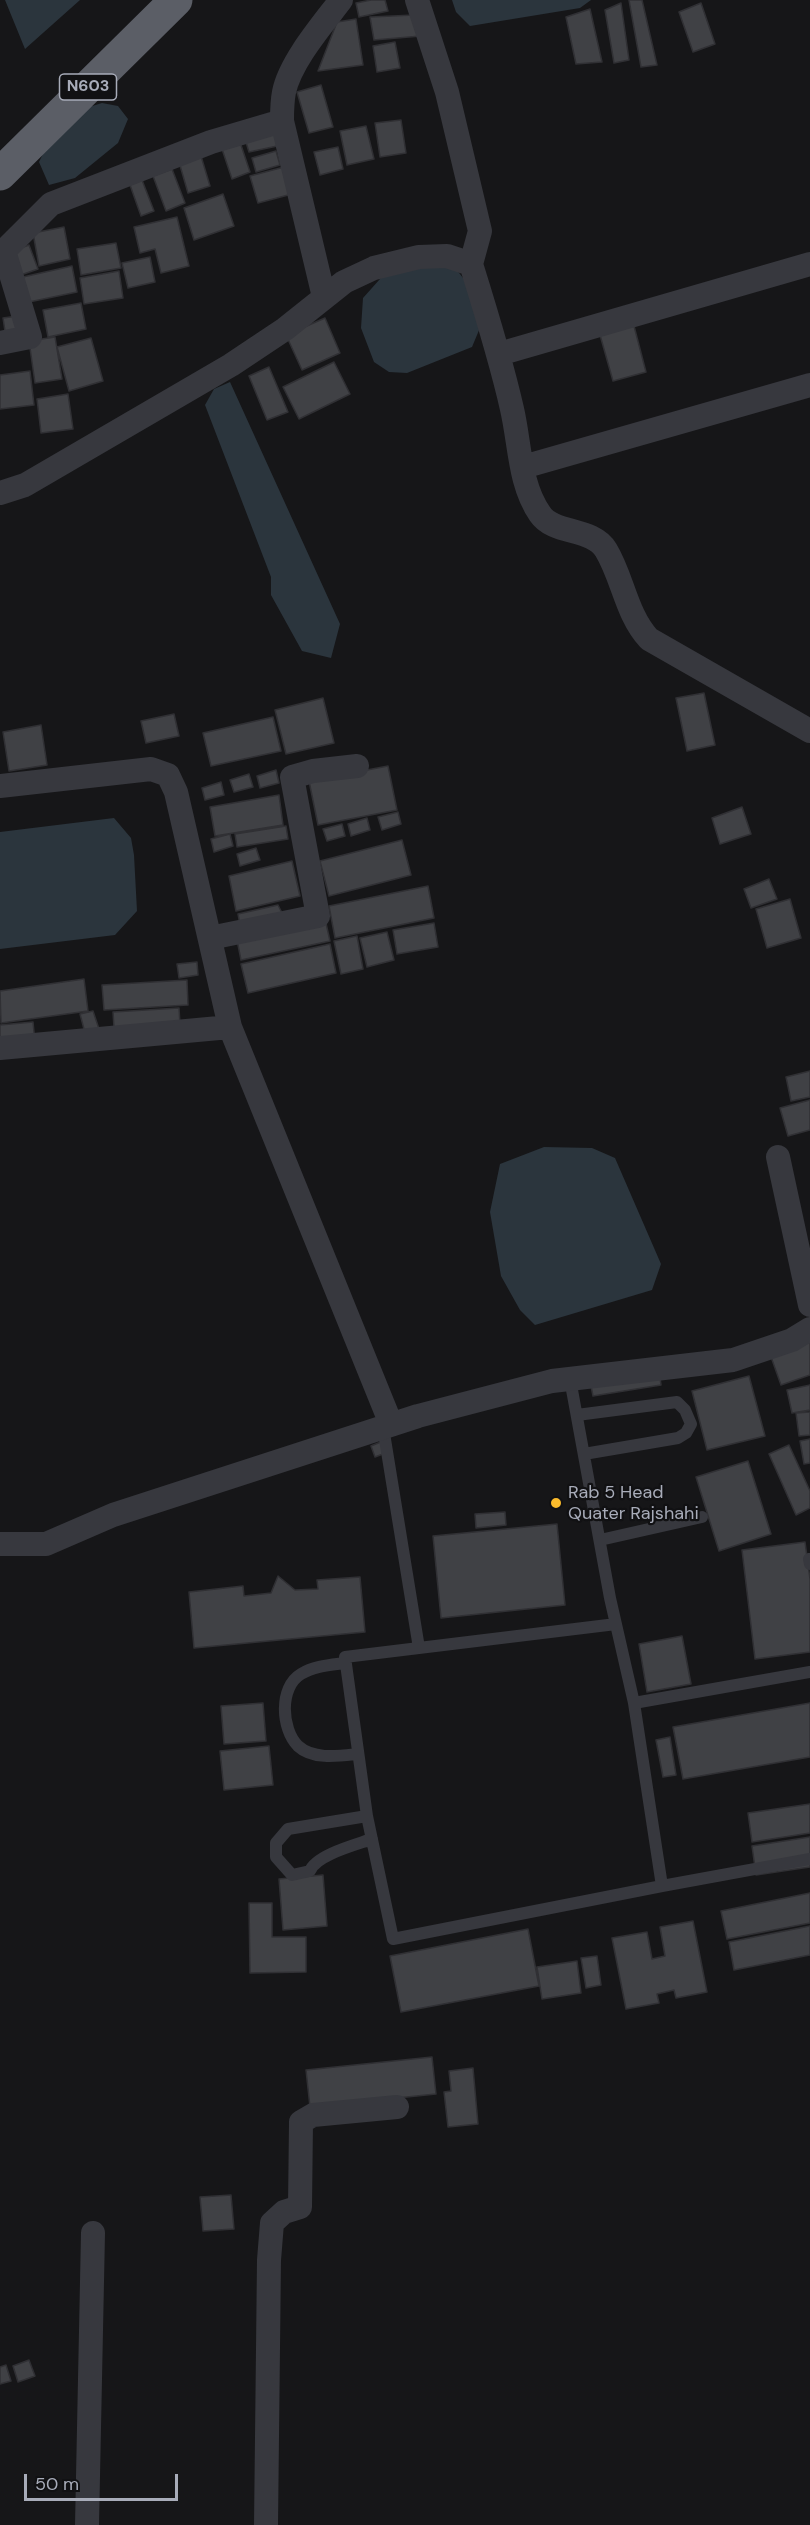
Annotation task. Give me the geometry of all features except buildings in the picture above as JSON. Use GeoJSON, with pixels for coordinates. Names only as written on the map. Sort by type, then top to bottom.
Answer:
{"type":"FeatureCollection","features":[{"type":"Feature","properties":{"kind":"highway","name":"N603"},"geometry":{"type":"LineString","coordinates":[[0,174],[176,0]]}},
{"type":"Feature","properties":{"kind":"street"},"geometry":{"type":"LineString","coordinates":[[324,297],[282,121],[284,91],[291,74],[341,0]]}},
{"type":"Feature","properties":{"kind":"street"},"geometry":{"type":"LineString","coordinates":[[417,0],[447,92],[480,231],[471,264],[499,354],[531,498],[541,516],[565,528],[594,538],[605,548],[637,624],[649,639],[810,731]]}},
{"type":"Feature","properties":{"kind":"street"},"geometry":{"type":"LineString","coordinates":[[0,343],[30,337],[4,251],[51,204],[211,142],[282,121]]}},
{"type":"Feature","properties":{"kind":"street"},"geometry":{"type":"LineString","coordinates":[[0,493],[25,485],[231,365],[285,329],[344,282],[374,268],[419,257],[447,256],[471,264]]}},
{"type":"Feature","properties":{"kind":"street"},"geometry":{"type":"LineString","coordinates":[[499,354],[810,264]]}},
{"type":"Feature","properties":{"kind":"street"},"geometry":{"type":"LineString","coordinates":[[523,467],[810,385]]}},
{"type":"Feature","properties":{"kind":"street"},"geometry":{"type":"LineString","coordinates":[[210,938],[318,916],[292,777],[313,771],[357,766]]}},
{"type":"Feature","properties":{"kind":"street"},"geometry":{"type":"LineString","coordinates":[[0,786],[152,769],[168,775],[176,792],[230,1027],[387,1426]]}},
{"type":"Feature","properties":{"kind":"street"},"geometry":{"type":"LineString","coordinates":[[0,1048],[230,1027]]}},
{"type":"Feature","properties":{"kind":"street"},"geometry":{"type":"LineString","coordinates":[[778,1157],[810,1305]]}},
{"type":"Feature","properties":{"kind":"street"},"geometry":{"type":"LineString","coordinates":[[0,1544],[46,1544],[113,1515],[387,1426],[552,1381],[733,1360],[792,1340],[810,1329]]}},
{"type":"Feature","properties":{"kind":"street"},"geometry":{"type":"LineString","coordinates":[[266,2525],[269,2260],[272,2223],[284,2211],[300,2207],[301,2122],[313,2115],[397,2107]]}},
{"type":"Feature","properties":{"kind":"street"},"geometry":{"type":"LineString","coordinates":[[87,2525],[93,2233]]}},
{"type":"Feature","properties":{"kind":"lane"},"geometry":{"type":"LineString","coordinates":[[570,1379],[616,1624],[634,1703],[662,1886]]}},
{"type":"Feature","properties":{"kind":"lane"},"geometry":{"type":"LineString","coordinates":[[577,1415],[677,1402],[685,1410],[692,1424],[686,1433],[678,1437],[584,1454]]}},
{"type":"Feature","properties":{"kind":"lane"},"geometry":{"type":"LineString","coordinates":[[387,1426],[419,1648]]}},
{"type":"Feature","properties":{"kind":"lane"},"geometry":{"type":"LineString","coordinates":[[600,1540],[702,1517]]}},
{"type":"Feature","properties":{"kind":"lane"},"geometry":{"type":"LineString","coordinates":[[616,1624],[345,1657],[367,1816],[393,1939],[810,1858]]}},
{"type":"Feature","properties":{"kind":"lane"},"geometry":{"type":"LineString","coordinates":[[345,1663],[320,1666],[299,1675],[287,1690],[285,1716],[298,1745],[314,1754],[331,1756],[357,1754]]}},
{"type":"Feature","properties":{"kind":"lane"},"geometry":{"type":"LineString","coordinates":[[634,1703],[810,1672]]}},
{"type":"Feature","properties":{"kind":"lane"},"geometry":{"type":"LineString","coordinates":[[367,1816],[288,1829],[276,1843],[276,1857],[292,1875],[310,1871],[312,1865],[320,1859],[372,1839]]}},
{"type":"Feature","properties":{"kind":"shaded area"},"geometry":{"type":"Polygon","coordinates":[[[5,0],[80,0],[25,49],[5,0]]]}},
{"type":"Feature","properties":{"kind":"shaded area"},"geometry":{"type":"Polygon","coordinates":[[[452,0],[591,0],[580,8],[470,26],[456,12],[452,0]]]}},
{"type":"Feature","properties":{"kind":"shaded area"},"geometry":{"type":"Polygon","coordinates":[[[102,103],[118,106],[128,119],[118,143],[75,178],[49,185],[39,162],[53,133],[73,112],[102,103]]]}},
{"type":"Feature","properties":{"kind":"shaded area"},"geometry":{"type":"Polygon","coordinates":[[[452,264],[471,288],[482,323],[472,347],[407,373],[389,372],[374,362],[361,328],[363,298],[388,270],[452,264]]]}},
{"type":"Feature","properties":{"kind":"shaded area"},"geometry":{"type":"Polygon","coordinates":[[[230,382],[340,624],[331,658],[302,651],[271,595],[271,577],[205,405],[214,389],[230,382]]]}},
{"type":"Feature","properties":{"kind":"shaded area"},"geometry":{"type":"Polygon","coordinates":[[[114,818],[131,838],[137,911],[115,935],[0,949],[0,832],[114,818]]]}},
{"type":"Feature","properties":{"kind":"shaded area"},"geometry":{"type":"Polygon","coordinates":[[[544,1147],[592,1148],[615,1158],[661,1264],[652,1290],[535,1325],[520,1310],[501,1276],[490,1212],[500,1164],[544,1147]]]}},
{"type":"Feature","properties":{"kind":"place","name":"Rab 5 Head Quater Rajshahi"},"geometry":{"type":"Point","coordinates":[556,1503]}}]}
